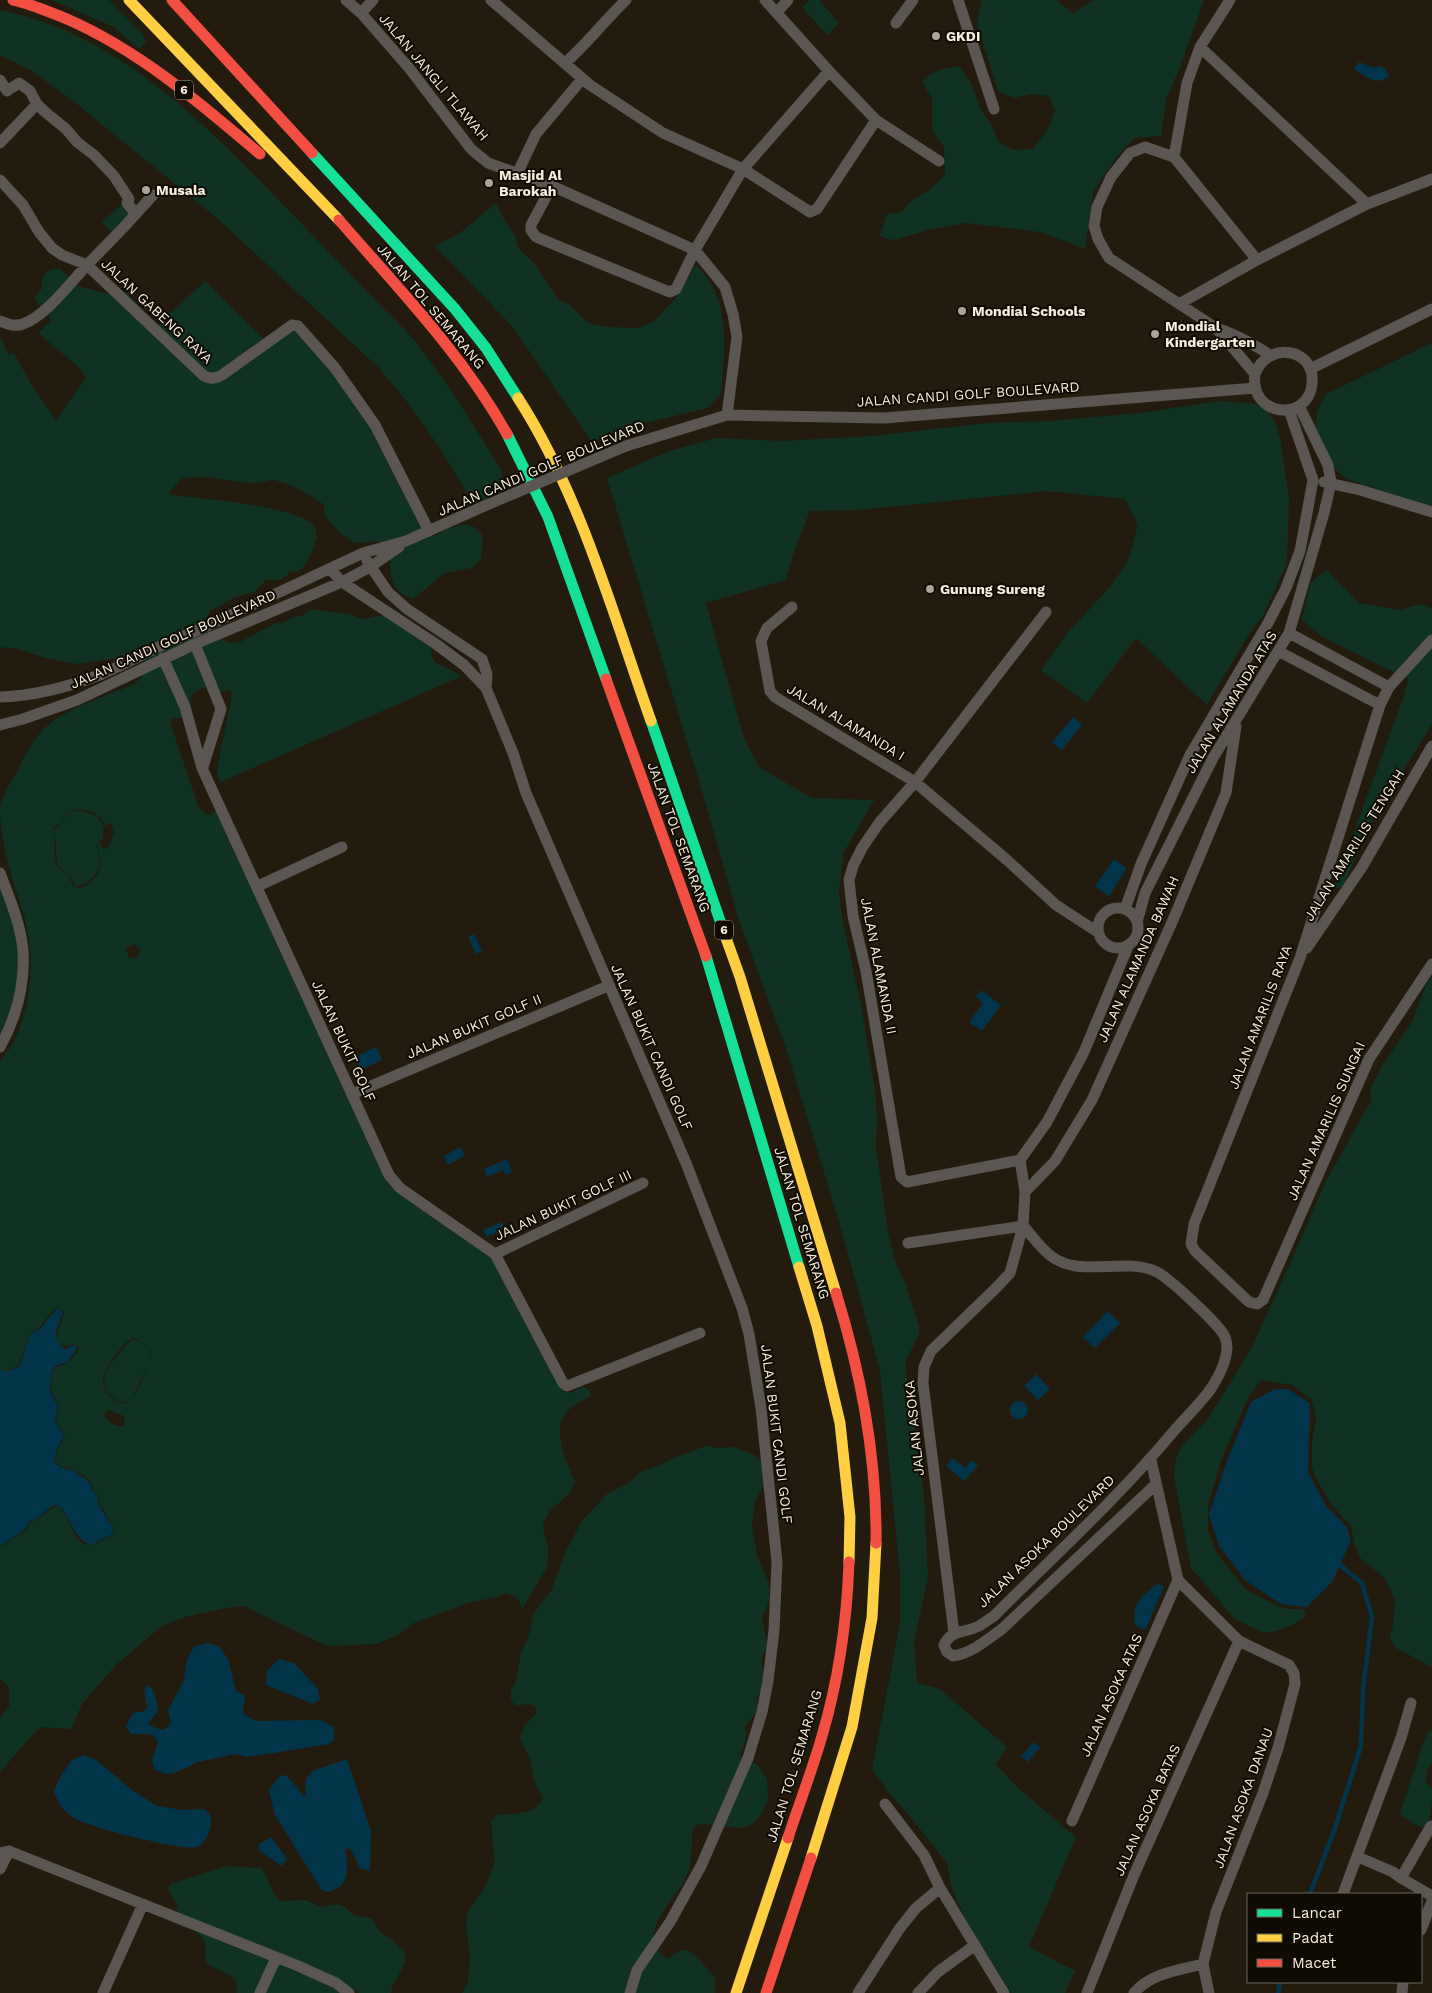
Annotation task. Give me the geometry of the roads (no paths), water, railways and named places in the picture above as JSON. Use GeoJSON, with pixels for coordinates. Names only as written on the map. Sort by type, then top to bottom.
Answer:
{"type":"FeatureCollection","features":[{"type":"Feature","properties":{"kind":"highway","name":"6"},"geometry":{"type":"LineString","coordinates":[[13,0],[27,3],[80,24],[123,48],[186,92],[333,214]]}},
{"type":"Feature","properties":{"kind":"highway","name":"JALAN TOL SEMARANG"},"geometry":{"type":"LineString","coordinates":[[129,0],[333,214],[433,328],[467,371],[506,432],[548,516],[705,954],[817,1326],[840,1424],[850,1517],[848,1580],[834,1686],[819,1745],[736,1993]]}},
{"type":"Feature","properties":{"kind":"highway","name":"JALAN TOL SEMARANG"},"geometry":{"type":"LineString","coordinates":[[172,0],[455,309],[486,348],[532,419],[579,516],[737,968],[838,1298],[853,1353],[871,1452],[876,1520],[872,1618],[852,1727],[835,1785],[766,1993]]}},
{"type":"Feature","properties":{"kind":"street","name":"JALAN JANGLI TLAWAH"},"geometry":{"type":"LineString","coordinates":[[346,0],[361,13],[409,68],[471,149],[488,163],[552,186],[695,250]]}},
{"type":"Feature","properties":{"kind":"street"},"geometry":{"type":"LineString","coordinates":[[361,13],[373,0]]}},
{"type":"Feature","properties":{"kind":"street"},"geometry":{"type":"LineString","coordinates":[[491,0],[582,78],[663,133],[743,169],[810,212],[817,209],[876,120]]}},
{"type":"Feature","properties":{"kind":"street"},"geometry":{"type":"LineString","coordinates":[[565,63],[578,52],[606,19],[626,0]]}},
{"type":"Feature","properties":{"kind":"street"},"geometry":{"type":"LineString","coordinates":[[765,0],[876,120],[939,161]]}},
{"type":"Feature","properties":{"kind":"street"},"geometry":{"type":"LineString","coordinates":[[777,12],[788,0]]}},
{"type":"Feature","properties":{"kind":"street"},"geometry":{"type":"LineString","coordinates":[[896,23],[913,0]]}},
{"type":"Feature","properties":{"kind":"street"},"geometry":{"type":"LineString","coordinates":[[958,0],[994,109]]}},
{"type":"Feature","properties":{"kind":"street"},"geometry":{"type":"LineString","coordinates":[[1174,157],[1187,83],[1200,48],[1230,0]]}},
{"type":"Feature","properties":{"kind":"street"},"geometry":{"type":"LineString","coordinates":[[1200,48],[1366,204]]}},
{"type":"Feature","properties":{"kind":"street"},"geometry":{"type":"LineString","coordinates":[[552,186],[532,225],[531,230],[536,237],[670,292],[676,289],[695,250],[743,169],[829,71]]}},
{"type":"Feature","properties":{"kind":"street"},"geometry":{"type":"LineString","coordinates":[[518,174],[536,134],[582,78]]}},
{"type":"Feature","properties":{"kind":"street"},"geometry":{"type":"LineString","coordinates":[[0,80],[7,91],[19,83],[30,90],[37,104],[66,129],[77,142],[94,155],[114,176],[129,199],[127,203],[136,214]]}},
{"type":"Feature","properties":{"kind":"street"},"geometry":{"type":"LineString","coordinates":[[0,143],[37,104]]}},
{"type":"Feature","properties":{"kind":"street"},"geometry":{"type":"LineString","coordinates":[[1257,260],[1174,157],[1145,147],[1130,152],[1110,177],[1097,206],[1094,226],[1098,239],[1109,258],[1216,328],[1248,340],[1270,355]]}},
{"type":"Feature","properties":{"kind":"street"},"geometry":{"type":"LineString","coordinates":[[1179,304],[1257,260],[1366,204],[1432,179]]}},
{"type":"Feature","properties":{"kind":"street"},"geometry":{"type":"LineString","coordinates":[[0,180],[23,205],[39,232],[52,248],[87,265],[153,195]]}},
{"type":"Feature","properties":{"kind":"street"},"geometry":{"type":"LineString","coordinates":[[695,250],[725,287],[733,314],[737,337],[727,415]]}},
{"type":"Feature","properties":{"kind":"street","name":"JALAN GABENG RAYA"},"geometry":{"type":"LineString","coordinates":[[0,321],[11,325],[22,325],[39,315],[87,265],[208,378],[217,378],[292,325],[298,326],[335,368],[375,425],[429,531]]}},
{"type":"Feature","properties":{"kind":"street"},"geometry":{"type":"LineString","coordinates":[[1310,368],[1432,309]]}},
{"type":"Feature","properties":{"kind":"street"},"geometry":{"type":"LineString","coordinates":[[1216,328],[1255,374]]}},
{"type":"Feature","properties":{"kind":"street"},"geometry":{"type":"LineString","coordinates":[[1288,352],[1297,355],[1310,368],[1312,377],[1310,393],[1294,408],[1278,410],[1267,406],[1259,398],[1255,388],[1255,374],[1263,360],[1270,355],[1288,352]]}},
{"type":"Feature","properties":{"kind":"street","name":"JALAN CANDI GOLF BOULEVARD"},"geometry":{"type":"LineString","coordinates":[[0,697],[37,693],[102,674],[167,641],[194,632],[363,553],[406,541],[626,446],[727,415],[884,418],[1255,388]]}},
{"type":"Feature","properties":{"kind":"street","name":"JALAN ALAMANDA ATAS"},"geometry":{"type":"LineString","coordinates":[[1125,909],[1141,864],[1190,755],[1268,624],[1286,588],[1300,551],[1313,480],[1294,408]]}},
{"type":"Feature","properties":{"kind":"street","name":"JALAN ALAMANDA ATAS"},"geometry":{"type":"LineString","coordinates":[[1137,922],[1145,893],[1159,862],[1213,758],[1289,633],[1331,483],[1328,465],[1294,408]]}},
{"type":"Feature","properties":{"kind":"street"},"geometry":{"type":"LineString","coordinates":[[1313,480],[1360,490],[1432,512]]}},
{"type":"Feature","properties":{"kind":"street","name":"JALAN CANDI GOLF BOULEVARD"},"geometry":{"type":"LineString","coordinates":[[0,725],[77,700],[163,658],[342,582],[370,567],[406,541]]}},
{"type":"Feature","properties":{"kind":"street","name":"JALAN BUKIT CANDI GOLF"},"geometry":{"type":"LineString","coordinates":[[363,553],[370,567],[388,592],[407,609],[482,659],[487,674],[486,688]]}},
{"type":"Feature","properties":{"kind":"street","name":"JALAN BUKIT CANDI GOLF"},"geometry":{"type":"LineString","coordinates":[[330,569],[342,582],[436,644],[464,666],[486,688],[513,753],[526,793],[686,1163],[742,1308],[749,1334],[761,1408],[777,1562],[774,1630],[768,1681],[762,1712],[748,1758],[701,1866],[670,1922],[637,1970],[630,1993]]}},
{"type":"Feature","properties":{"kind":"street","name":"JALAN ALAMANDA I"},"geometry":{"type":"LineString","coordinates":[[792,607],[767,628],[761,641],[770,690],[775,697],[915,782],[1007,860],[1056,905],[1099,933]]}},
{"type":"Feature","properties":{"kind":"street","name":"JALAN ALAMANDA II"},"geometry":{"type":"LineString","coordinates":[[1020,1160],[907,1182],[901,1177],[866,971],[853,916],[849,880],[853,866],[862,848],[880,823],[915,782],[1046,612]]}},
{"type":"Feature","properties":{"kind":"street"},"geometry":{"type":"LineString","coordinates":[[1289,633],[1389,687]]}},
{"type":"Feature","properties":{"kind":"street","name":"JALAN AMARILIS RAYA"},"geometry":{"type":"LineString","coordinates":[[1263,1300],[1257,1304],[1250,1302],[1195,1251],[1192,1244],[1193,1230],[1300,958],[1380,705],[1389,687],[1432,640]]}},
{"type":"Feature","properties":{"kind":"street"},"geometry":{"type":"LineString","coordinates":[[195,644],[221,709],[202,768]]}},
{"type":"Feature","properties":{"kind":"street"},"geometry":{"type":"LineString","coordinates":[[1278,651],[1380,705]]}},
{"type":"Feature","properties":{"kind":"street","name":"JALAN BUKIT GOLF"},"geometry":{"type":"LineString","coordinates":[[163,658],[185,707],[202,768],[243,859],[258,886],[303,990],[389,1175],[400,1188],[495,1254],[563,1383],[567,1386],[700,1333]]}},
{"type":"Feature","properties":{"kind":"street"},"geometry":{"type":"LineString","coordinates":[[1328,678],[1337,659]]}},
{"type":"Feature","properties":{"kind":"street","name":"JALAN ALAMANDA BAWAH"},"geometry":{"type":"LineString","coordinates":[[1025,1192],[1055,1161],[1092,1100],[1173,920],[1226,793],[1236,719]]}},
{"type":"Feature","properties":{"kind":"street","name":"JALAN AMARILIS TENGAH"},"geometry":{"type":"LineString","coordinates":[[1300,958],[1362,867],[1432,746]]}},
{"type":"Feature","properties":{"kind":"street"},"geometry":{"type":"LineString","coordinates":[[258,886],[342,847]]}},
{"type":"Feature","properties":{"kind":"street"},"geometry":{"type":"LineString","coordinates":[[0,873],[14,914],[23,950],[20,994],[11,1026],[0,1047]]}},
{"type":"Feature","properties":{"kind":"street"},"geometry":{"type":"LineString","coordinates":[[1129,944],[1117,948],[1111,947],[1102,939],[1099,933],[1099,921],[1107,911],[1119,908],[1125,909],[1135,917],[1137,922],[1136,935],[1129,944],[1084,1052],[1047,1122],[1020,1160],[1025,1192],[1023,1226],[1050,1256],[1058,1260],[1085,1266],[1125,1264],[1140,1266],[1158,1273],[1173,1284],[1219,1328],[1225,1337],[1227,1348],[1225,1362],[1210,1390],[1151,1460],[1178,1580]]}},
{"type":"Feature","properties":{"kind":"street"},"geometry":{"type":"LineString","coordinates":[[1313,918],[1324,924]]}},
{"type":"Feature","properties":{"kind":"street","name":"JALAN AMARILIS SUNGAI"},"geometry":{"type":"LineString","coordinates":[[1263,1300],[1369,1058],[1432,964]]}},
{"type":"Feature","properties":{"kind":"street","name":"JALAN BUKIT GOLF II"},"geometry":{"type":"LineString","coordinates":[[352,1094],[608,986]]}},
{"type":"Feature","properties":{"kind":"street","name":"JALAN BUKIT GOLF III"},"geometry":{"type":"LineString","coordinates":[[495,1254],[643,1183]]}},
{"type":"Feature","properties":{"kind":"street"},"geometry":{"type":"LineString","coordinates":[[908,1243],[1023,1226]]}},
{"type":"Feature","properties":{"kind":"street","name":"JALAN ASOKA"},"geometry":{"type":"LineString","coordinates":[[954,1633],[923,1383],[924,1367],[931,1351],[1010,1272],[1023,1226]]}},
{"type":"Feature","properties":{"kind":"street","name":"JALAN ASOKA BOULEVARD"},"geometry":{"type":"LineString","coordinates":[[954,1633],[979,1626],[994,1616],[1151,1460]]}},
{"type":"Feature","properties":{"kind":"street"},"geometry":{"type":"LineString","coordinates":[[954,1633],[947,1639],[944,1645],[947,1652],[953,1656],[971,1650],[1002,1629],[1156,1484]]}},
{"type":"Feature","properties":{"kind":"street","name":"JALAN ASOKA DANAU"},"geometry":{"type":"LineString","coordinates":[[1178,1580],[1239,1641],[1289,1665],[1294,1673],[1295,1684],[1278,1748],[1263,1793],[1216,1912],[1203,1964],[1209,1993]]}},
{"type":"Feature","properties":{"kind":"street","name":"JALAN ASOKA ATAS"},"geometry":{"type":"LineString","coordinates":[[1072,1821],[1178,1580]]}},
{"type":"Feature","properties":{"kind":"street","name":"JALAN ASOKA BATAS"},"geometry":{"type":"LineString","coordinates":[[1087,1993],[1134,1875],[1239,1641]]}},
{"type":"Feature","properties":{"kind":"street"},"geometry":{"type":"LineString","coordinates":[[1343,1893],[1358,1857],[1382,1786],[1402,1738],[1411,1703]]}},
{"type":"Feature","properties":{"kind":"street"},"geometry":{"type":"LineString","coordinates":[[885,1804],[924,1855],[940,1888],[1004,1993]]}},
{"type":"Feature","properties":{"kind":"street"},"geometry":{"type":"LineString","coordinates":[[1401,1878],[1431,1826]]}},
{"type":"Feature","properties":{"kind":"street"},"geometry":{"type":"LineString","coordinates":[[0,1869],[5,1852],[143,1904],[276,1958],[336,1983],[350,1993]]}},
{"type":"Feature","properties":{"kind":"street"},"geometry":{"type":"LineString","coordinates":[[1358,1857],[1393,1872],[1432,1896]]}},
{"type":"Feature","properties":{"kind":"street"},"geometry":{"type":"LineString","coordinates":[[858,1993],[900,1928],[916,1908],[940,1888]]}},
{"type":"Feature","properties":{"kind":"street"},"geometry":{"type":"LineString","coordinates":[[1422,1927],[1432,1901]]}},
{"type":"Feature","properties":{"kind":"street"},"geometry":{"type":"LineString","coordinates":[[103,1993],[143,1904]]}},
{"type":"Feature","properties":{"kind":"street"},"geometry":{"type":"LineString","coordinates":[[918,1993],[938,1972],[975,1945]]}},
{"type":"Feature","properties":{"kind":"street"},"geometry":{"type":"LineString","coordinates":[[260,1993],[276,1958]]}},
{"type":"Feature","properties":{"kind":"street"},"geometry":{"type":"LineString","coordinates":[[1134,1993],[1148,1982],[1166,1972],[1203,1964]]}},
{"type":"Feature","properties":{"kind":"water"},"geometry":{"type":"Polygon","coordinates":[[[1359,62],[1374,68],[1379,66],[1386,69],[1389,76],[1380,81],[1371,79],[1354,69],[1359,62]]]}},
{"type":"Feature","properties":{"kind":"water"},"geometry":{"type":"Polygon","coordinates":[[[1073,717],[1082,725],[1062,750],[1052,743],[1073,717]]]}},
{"type":"Feature","properties":{"kind":"water"},"geometry":{"type":"Polygon","coordinates":[[[1114,859],[1127,868],[1109,896],[1095,886],[1114,859]]]}},
{"type":"Feature","properties":{"kind":"water"},"geometry":{"type":"Polygon","coordinates":[[[474,934],[482,951],[476,954],[468,937],[474,934]]]}},
{"type":"Feature","properties":{"kind":"water"},"geometry":{"type":"Polygon","coordinates":[[[981,990],[1001,1005],[982,1031],[969,1022],[983,1003],[976,997],[981,990]]]}},
{"type":"Feature","properties":{"kind":"water"},"geometry":{"type":"Polygon","coordinates":[[[376,1047],[382,1060],[360,1070],[355,1057],[376,1047]]]}},
{"type":"Feature","properties":{"kind":"water"},"geometry":{"type":"Polygon","coordinates":[[[461,1147],[465,1155],[448,1165],[444,1156],[461,1147]]]}},
{"type":"Feature","properties":{"kind":"water"},"geometry":{"type":"Polygon","coordinates":[[[507,1159],[512,1172],[505,1175],[503,1170],[487,1177],[484,1169],[507,1159]]]}},
{"type":"Feature","properties":{"kind":"water"},"geometry":{"type":"Polygon","coordinates":[[[502,1222],[505,1229],[486,1237],[483,1230],[502,1222]]]}},
{"type":"Feature","properties":{"kind":"water"},"geometry":{"type":"Polygon","coordinates":[[[57,1308],[63,1311],[55,1335],[59,1345],[65,1349],[74,1345],[78,1347],[68,1362],[55,1366],[51,1375],[51,1393],[58,1407],[55,1422],[64,1435],[57,1449],[54,1462],[60,1467],[73,1470],[85,1478],[91,1485],[92,1491],[97,1495],[99,1505],[114,1530],[112,1534],[91,1545],[78,1536],[67,1516],[59,1507],[54,1505],[36,1519],[29,1521],[25,1530],[0,1546],[0,1369],[6,1371],[19,1367],[31,1333],[40,1329],[57,1308]]]}},
{"type":"Feature","properties":{"kind":"water"},"geometry":{"type":"Polygon","coordinates":[[[1108,1311],[1120,1323],[1095,1348],[1083,1337],[1108,1311]]]}},
{"type":"Feature","properties":{"kind":"water"},"geometry":{"type":"Polygon","coordinates":[[[1036,1374],[1050,1389],[1038,1400],[1024,1386],[1036,1374]]]}},
{"type":"Feature","properties":{"kind":"water"},"geometry":{"type":"Polygon","coordinates":[[[1275,1389],[1288,1389],[1310,1403],[1308,1472],[1326,1506],[1347,1527],[1351,1540],[1333,1581],[1307,1607],[1281,1604],[1245,1580],[1219,1546],[1209,1514],[1227,1461],[1251,1402],[1275,1389]]]}},
{"type":"Feature","properties":{"kind":"water"},"geometry":{"type":"Polygon","coordinates":[[[1019,1401],[1025,1404],[1028,1410],[1025,1416],[1019,1419],[1013,1416],[1010,1410],[1013,1404],[1019,1401]]]}},
{"type":"Feature","properties":{"kind":"water"},"geometry":{"type":"Polygon","coordinates":[[[953,1458],[965,1468],[972,1460],[978,1465],[964,1481],[946,1466],[953,1458]]]}},
{"type":"Feature","properties":{"kind":"water"},"geometry":{"type":"Polygon","coordinates":[[[1158,1583],[1164,1587],[1145,1630],[1135,1625],[1135,1610],[1139,1600],[1158,1583]]]}},
{"type":"Feature","properties":{"kind":"water"},"geometry":{"type":"Polygon","coordinates":[[[207,1643],[219,1646],[228,1659],[236,1691],[245,1696],[243,1714],[255,1721],[321,1720],[333,1727],[335,1739],[329,1744],[249,1757],[235,1754],[198,1762],[175,1773],[167,1774],[155,1770],[152,1761],[158,1742],[156,1738],[150,1734],[131,1734],[126,1726],[133,1713],[144,1711],[147,1708],[144,1690],[149,1685],[156,1697],[158,1711],[148,1723],[155,1728],[164,1730],[171,1723],[168,1710],[184,1680],[187,1659],[194,1647],[207,1643]]]}},
{"type":"Feature","properties":{"kind":"water"},"geometry":{"type":"Polygon","coordinates":[[[279,1659],[294,1663],[318,1689],[320,1700],[313,1704],[266,1685],[267,1671],[279,1659]]]}},
{"type":"Feature","properties":{"kind":"water"},"geometry":{"type":"Polygon","coordinates":[[[1034,1742],[1040,1747],[1028,1762],[1021,1756],[1034,1742]]]}},
{"type":"Feature","properties":{"kind":"water"},"geometry":{"type":"Polygon","coordinates":[[[84,1755],[95,1759],[132,1790],[157,1806],[182,1810],[205,1809],[211,1819],[209,1833],[206,1838],[196,1847],[173,1845],[115,1832],[74,1818],[62,1807],[54,1792],[59,1779],[72,1760],[84,1755]]]}},
{"type":"Feature","properties":{"kind":"water"},"geometry":{"type":"Polygon","coordinates":[[[347,1759],[371,1831],[370,1871],[360,1868],[350,1848],[345,1849],[347,1869],[344,1881],[335,1890],[327,1892],[321,1889],[275,1815],[269,1790],[280,1776],[286,1775],[305,1797],[306,1779],[313,1771],[347,1759]]]}},
{"type":"Feature","properties":{"kind":"water"},"geometry":{"type":"Polygon","coordinates":[[[271,1837],[287,1859],[282,1866],[260,1851],[258,1845],[271,1837]]]}},
{"type":"Feature","properties":{"kind":"waterway"},"geometry":{"type":"LineString","coordinates":[[1310,1893],[1334,1831],[1361,1746],[1363,1689],[1372,1617],[1362,1583],[1340,1565]]}},
{"type":"Feature","properties":{"kind":"waterway"},"geometry":{"type":"LineString","coordinates":[[1278,1993],[1280,1983]]}},
{"type":"Feature","properties":{"kind":"place","name":"GKDI"},"geometry":{"type":"Point","coordinates":[936,36]}},
{"type":"Feature","properties":{"kind":"place","name":"Masjid Al Barokah"},"geometry":{"type":"Point","coordinates":[489,183]}},
{"type":"Feature","properties":{"kind":"place","name":"Musala"},"geometry":{"type":"Point","coordinates":[146,190]}},
{"type":"Feature","properties":{"kind":"place","name":"Mondial Schools"},"geometry":{"type":"Point","coordinates":[962,311]}},
{"type":"Feature","properties":{"kind":"place","name":"Mondial Kindergarten"},"geometry":{"type":"Point","coordinates":[1155,334]}},
{"type":"Feature","properties":{"kind":"place","name":"Gunung Sureng"},"geometry":{"type":"Point","coordinates":[930,589]}}]}
